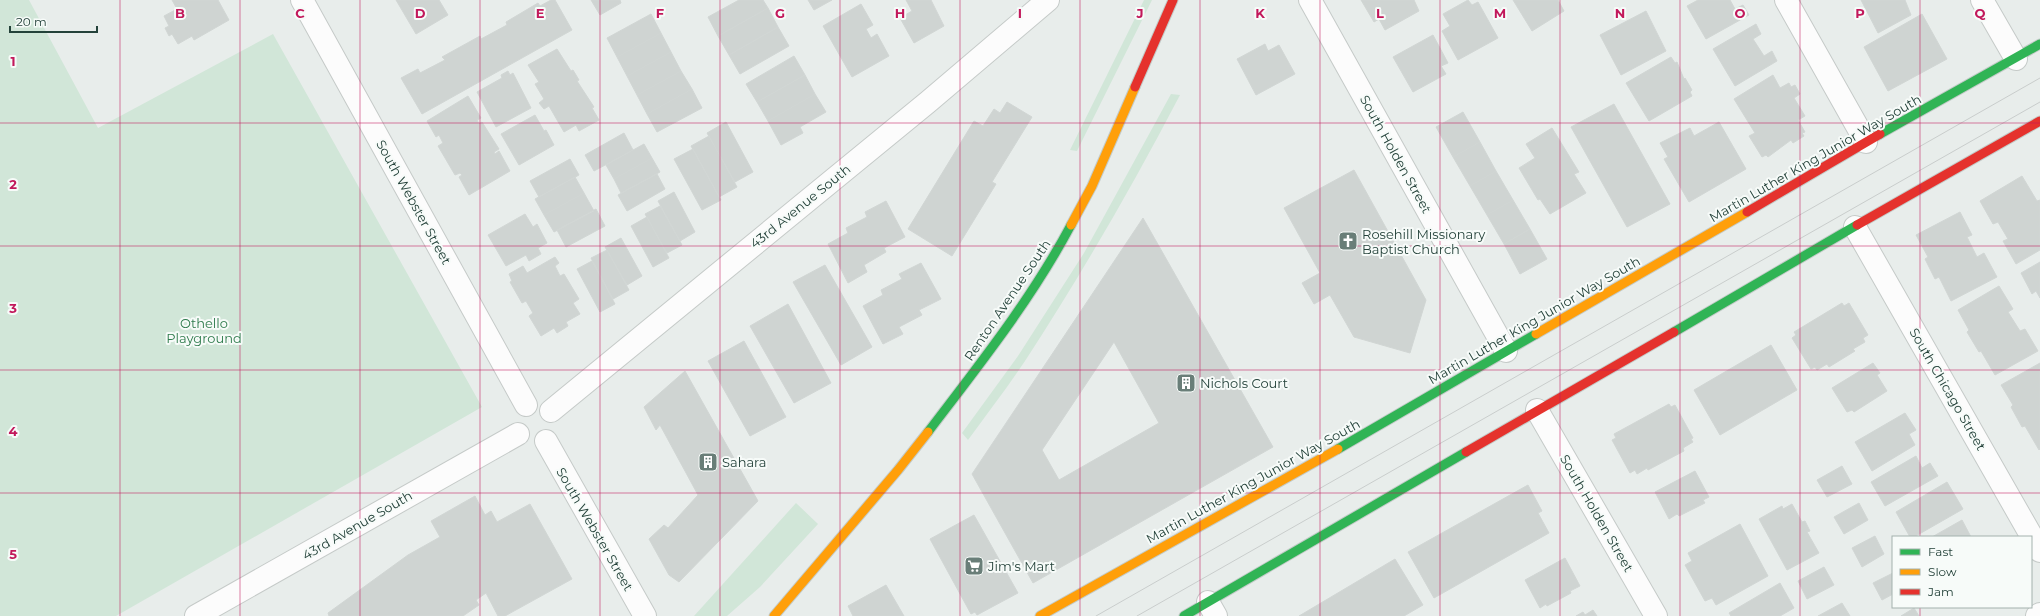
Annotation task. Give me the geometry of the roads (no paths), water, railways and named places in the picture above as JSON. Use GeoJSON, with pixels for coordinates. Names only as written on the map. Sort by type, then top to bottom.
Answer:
{"type":"FeatureCollection","features":[{"type":"Feature","properties":{"kind":"main road","name":"Renton Avenue South"},"geometry":{"type":"LineString","coordinates":[[774,616],[898,470],[997,343],[1053,258],[1092,186],[1173,0]]}},
{"type":"Feature","properties":{"kind":"main road","name":"Martin Luther King Junior Way South"},"geometry":{"type":"LineString","coordinates":[[1040,616],[1389,420],[1866,142],[2016,59],[2040,44]]}},
{"type":"Feature","properties":{"kind":"main road"},"geometry":{"type":"LineString","coordinates":[[1184,616],[1212,609],[1537,410],[1855,227],[1950,170],[2040,121]]}},
{"type":"Feature","properties":{"kind":"street","name":"South Webster Street"},"geometry":{"type":"LineString","coordinates":[[302,0],[526,405]]}},
{"type":"Feature","properties":{"kind":"street","name":"43rd Avenue South"},"geometry":{"type":"LineString","coordinates":[[551,411],[928,102],[1048,0]]}},
{"type":"Feature","properties":{"kind":"street","name":"South Holden Street"},"geometry":{"type":"LineString","coordinates":[[1310,0],[1506,351]]}},
{"type":"Feature","properties":{"kind":"street"},"geometry":{"type":"LineString","coordinates":[[1786,0],[1866,142]]}},
{"type":"Feature","properties":{"kind":"street"},"geometry":{"type":"LineString","coordinates":[[1982,0],[2016,59]]}},
{"type":"Feature","properties":{"kind":"street","name":"South Chicago Street"},"geometry":{"type":"LineString","coordinates":[[1855,227],[2031,536]]}},
{"type":"Feature","properties":{"kind":"street"},"geometry":{"type":"LineString","coordinates":[[541,403],[551,411],[556,421],[555,429],[552,436],[546,441],[530,443],[518,434],[515,426],[516,418],[519,411],[526,405],[541,403]]}},
{"type":"Feature","properties":{"kind":"street","name":"South Holden Street"},"geometry":{"type":"LineString","coordinates":[[1537,410],[1656,616]]}},
{"type":"Feature","properties":{"kind":"street","name":"43rd Avenue South"},"geometry":{"type":"LineString","coordinates":[[196,616],[518,434]]}},
{"type":"Feature","properties":{"kind":"street","name":"South Webster Street"},"geometry":{"type":"LineString","coordinates":[[546,441],[645,616]]}},
{"type":"Feature","properties":{"kind":"street","name":"South Chicago Street"},"geometry":{"type":"LineString","coordinates":[[2032,537],[2040,551]]}},
{"type":"Feature","properties":{"kind":"tram line"},"geometry":{"type":"LineString","coordinates":[[1096,616],[2040,78]]}},
{"type":"Feature","properties":{"kind":"tram line"},"geometry":{"type":"LineString","coordinates":[[1137,616],[2040,102]]}},
{"type":"Feature","properties":{"kind":"place","name":"Rosehill Missionary Baptist Church"},"geometry":{"type":"Point","coordinates":[1348,241]}},
{"type":"Feature","properties":{"kind":"place","name":"Nichols Court"},"geometry":{"type":"Point","coordinates":[1186,383]}},
{"type":"Feature","properties":{"kind":"place","name":"Sahara"},"geometry":{"type":"Point","coordinates":[708,462]}},
{"type":"Feature","properties":{"kind":"place","name":"Jim's Mart"},"geometry":{"type":"Point","coordinates":[974,566]}},
{"type":"Feature","properties":{"kind":"park label","name":"Othello Playground"},"geometry":{"type":"Point","coordinates":[204,330]}}]}
